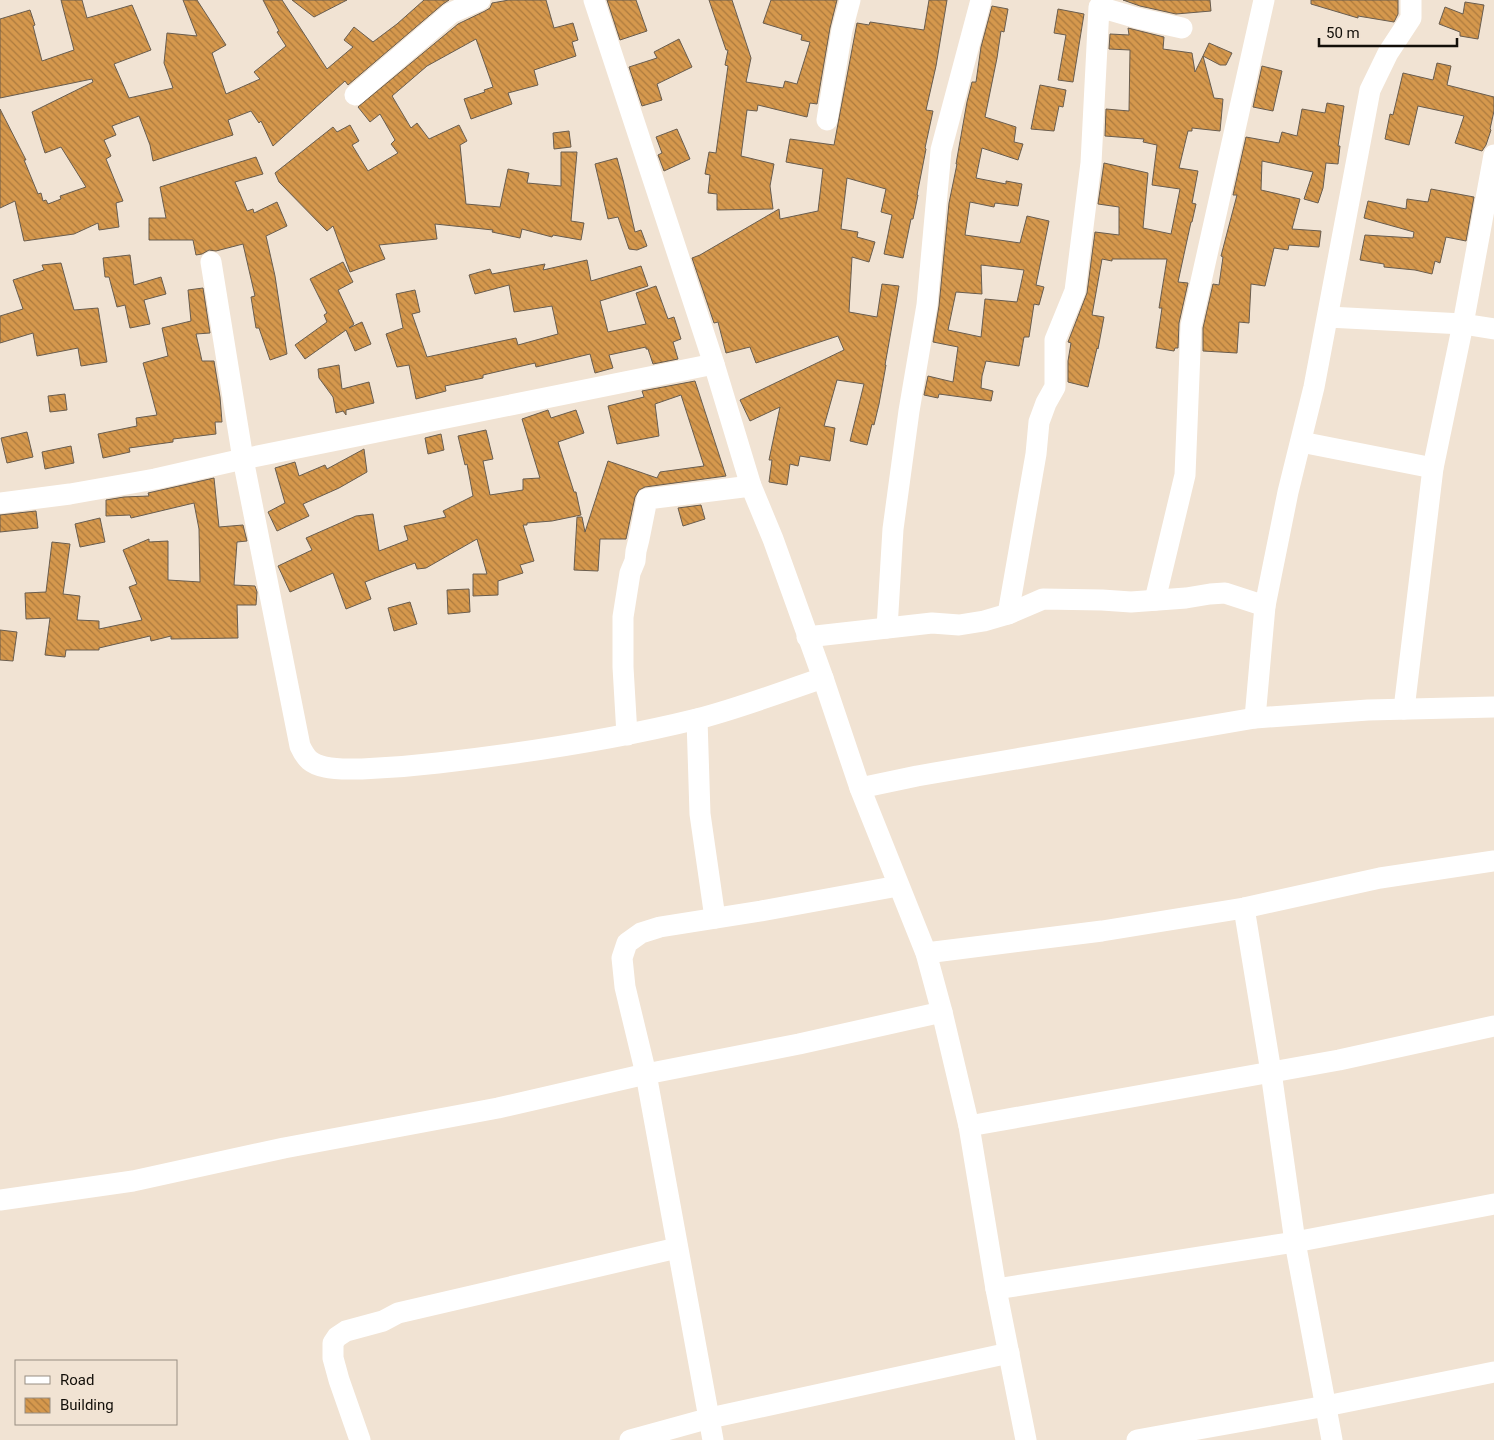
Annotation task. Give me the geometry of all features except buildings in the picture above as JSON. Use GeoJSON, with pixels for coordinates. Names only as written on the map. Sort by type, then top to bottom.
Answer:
{"type":"FeatureCollection","features":[{"type":"Feature","properties":{"kind":"street"},"geometry":{"type":"LineString","coordinates":[[355,95],[452,13],[480,0]]}},
{"type":"Feature","properties":{"kind":"street"},"geometry":{"type":"LineString","coordinates":[[594,0],[714,364],[751,486],[773,540],[823,678],[860,788],[926,952],[969,1126],[996,1289],[1026,1440]]}},
{"type":"Feature","properties":{"kind":"street"},"geometry":{"type":"LineString","coordinates":[[827,120],[842,30],[850,0]]}},
{"type":"Feature","properties":{"kind":"street"},"geometry":{"type":"LineString","coordinates":[[887,628],[893,529],[926,305],[941,150],[981,0]]}},
{"type":"Feature","properties":{"kind":"street"},"geometry":{"type":"LineString","coordinates":[[1155,600],[1184,474],[1191,326],[1264,0]]}},
{"type":"Feature","properties":{"kind":"street"},"geometry":{"type":"LineString","coordinates":[[1255,718],[1265,606],[1284,511],[1314,387],[1370,90],[1388,54],[1411,18],[1412,0]]}},
{"type":"Feature","properties":{"kind":"street"},"geometry":{"type":"LineString","coordinates":[[1008,614],[1036,454],[1039,422],[1046,403],[1055,387],[1055,340],[1075,291],[1091,164],[1099,7],[1182,28]]}},
{"type":"Feature","properties":{"kind":"street"},"geometry":{"type":"LineString","coordinates":[[1404,709],[1433,468],[1463,324],[1494,155]]}},
{"type":"Feature","properties":{"kind":"street"},"geometry":{"type":"LineString","coordinates":[[211,262],[243,459],[300,746],[305,758],[323,767],[340,770],[390,768],[514,753],[627,735],[697,719],[823,678]]}},
{"type":"Feature","properties":{"kind":"street"},"geometry":{"type":"LineString","coordinates":[[1328,317],[1463,324],[1494,330]]}},
{"type":"Feature","properties":{"kind":"street"},"geometry":{"type":"LineString","coordinates":[[0,503],[70,494],[155,479],[243,459],[714,364]]}},
{"type":"Feature","properties":{"kind":"street"},"geometry":{"type":"LineString","coordinates":[[1300,442],[1433,468]]}},
{"type":"Feature","properties":{"kind":"street"},"geometry":{"type":"LineString","coordinates":[[627,735],[623,667],[623,617],[630,573],[647,499],[751,486]]}},
{"type":"Feature","properties":{"kind":"street"},"geometry":{"type":"LineString","coordinates":[[807,637],[932,624],[959,625],[1008,614],[1043,599],[1131,602],[1225,593],[1265,606]]}},
{"type":"Feature","properties":{"kind":"street"},"geometry":{"type":"LineString","coordinates":[[860,788],[926,774],[1255,718],[1368,710],[1494,707]]}},
{"type":"Feature","properties":{"kind":"street"},"geometry":{"type":"LineString","coordinates":[[697,719],[700,814],[715,918]]}},
{"type":"Feature","properties":{"kind":"street"},"geometry":{"type":"LineString","coordinates":[[926,952],[1102,931],[1244,908],[1380,878],[1494,861]]}},
{"type":"Feature","properties":{"kind":"street"},"geometry":{"type":"LineString","coordinates":[[713,1440],[646,1074],[625,987],[622,958],[627,943],[642,933],[660,927],[898,886]]}},
{"type":"Feature","properties":{"kind":"street"},"geometry":{"type":"LineString","coordinates":[[1244,908],[1271,1072],[1295,1242],[1332,1440]]}},
{"type":"Feature","properties":{"kind":"street"},"geometry":{"type":"LineString","coordinates":[[0,1200],[133,1181],[284,1148],[498,1108],[646,1074],[799,1044],[942,1012]]}},
{"type":"Feature","properties":{"kind":"street"},"geometry":{"type":"LineString","coordinates":[[969,1126],[1377,1052],[1494,1026]]}},
{"type":"Feature","properties":{"kind":"street"},"geometry":{"type":"LineString","coordinates":[[996,1289],[1295,1242],[1494,1204]]}},
{"type":"Feature","properties":{"kind":"street"},"geometry":{"type":"LineString","coordinates":[[360,1440],[338,1380],[333,1358],[333,1343],[346,1330],[383,1321],[398,1312],[677,1248]]}},
{"type":"Feature","properties":{"kind":"street"},"geometry":{"type":"LineString","coordinates":[[630,1440],[710,1418],[1009,1353]]}},
{"type":"Feature","properties":{"kind":"street"},"geometry":{"type":"LineString","coordinates":[[1137,1440],[1326,1406],[1494,1372]]}}]}
